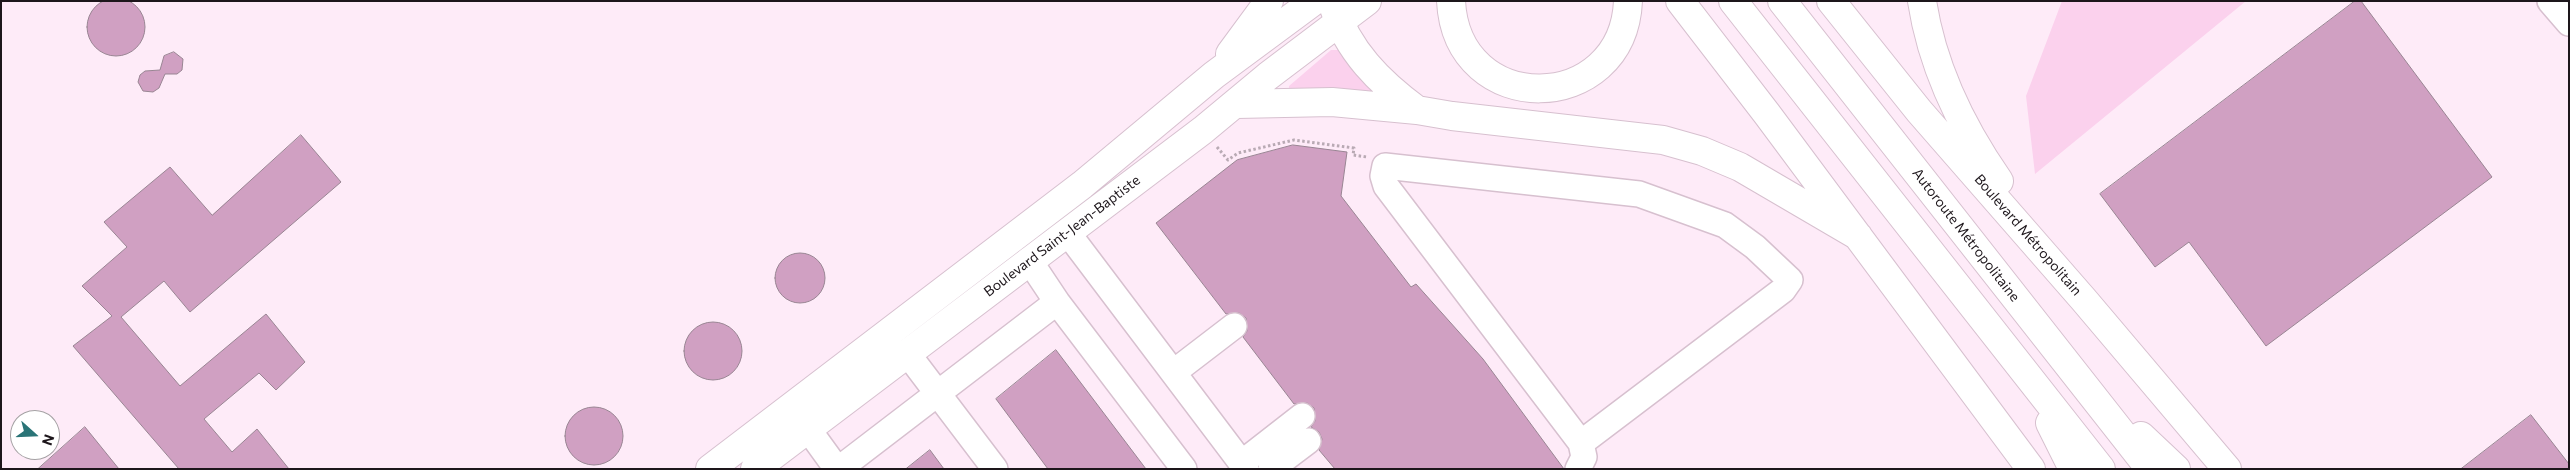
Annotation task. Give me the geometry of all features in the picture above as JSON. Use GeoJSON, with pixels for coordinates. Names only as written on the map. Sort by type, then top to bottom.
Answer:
{"type":"FeatureCollection","features":[{"type":"Feature","properties":{"kind":"main road"},"geometry":{"type":"LineString","coordinates":[[1214,76],[1269,1]]}},
{"type":"Feature","properties":{"kind":"main road","name":"Boulevard Saint-Jean-Baptiste"},"geometry":{"type":"LineString","coordinates":[[710,469],[1082,185],[1214,76],[1314,1]]}},
{"type":"Feature","properties":{"kind":"main road","name":"Boulevard Saint-Jean-Baptiste"},"geometry":{"type":"LineString","coordinates":[[756,468],[1237,104],[1335,12],[1367,1]]}},
{"type":"Feature","properties":{"kind":"main road"},"geometry":{"type":"LineString","coordinates":[[1450,1],[1452,20],[1457,36],[1473,61],[1502,82],[1536,90],[1570,84],[1583,78],[1603,62],[1623,31],[1628,1]]}},
{"type":"Feature","properties":{"kind":"main road"},"geometry":{"type":"LineString","coordinates":[[1680,1],[2031,469]]}},
{"type":"Feature","properties":{"kind":"main road"},"geometry":{"type":"LineString","coordinates":[[1733,1],[2101,469]]}},
{"type":"Feature","properties":{"kind":"main road","name":"Autoroute Métropolitaine"},"geometry":{"type":"LineString","coordinates":[[1782,1],[2150,469]]}},
{"type":"Feature","properties":{"kind":"main road","name":"Boulevard Métropolitain"},"geometry":{"type":"LineString","coordinates":[[1830,1],[1919,111],[2084,300],[2226,469]]}},
{"type":"Feature","properties":{"kind":"main road"},"geometry":{"type":"LineString","coordinates":[[1922,1],[1939,68],[1972,138],[2002,186],[2084,300]]}},
{"type":"Feature","properties":{"kind":"main road"},"geometry":{"type":"LineString","coordinates":[[1335,12],[1346,38],[1372,71],[1389,89],[1417,110]]}},
{"type":"Feature","properties":{"kind":"main road"},"geometry":{"type":"LineString","coordinates":[[1237,104],[1318,102],[1417,110],[1452,116],[1642,136],[1682,144],[1740,167],[1858,236]]}},
{"type":"Feature","properties":{"kind":"main road"},"geometry":{"type":"LineString","coordinates":[[2022,368],[2073,469]]}},
{"type":"Feature","properties":{"kind":"main road"},"geometry":{"type":"LineString","coordinates":[[2080,379],[2176,469]]}},
{"type":"Feature","properties":{"kind":"street"},"geometry":{"type":"LineString","coordinates":[[2550,1],[2569,23]]}},
{"type":"Feature","properties":{"kind":"street"},"geometry":{"type":"LineString","coordinates":[[1578,469],[1584,457],[1581,442],[1386,186],[1383,176],[1385,166],[1639,194],[1725,225],[1755,248],[1790,280],[1783,290],[1581,442]]}},
{"type":"Feature","properties":{"kind":"street"},"geometry":{"type":"LineString","coordinates":[[1067,232],[1245,466],[1302,416]]}},
{"type":"Feature","properties":{"kind":"street"},"geometry":{"type":"LineString","coordinates":[[1029,260],[1057,302],[1184,469]]}},
{"type":"Feature","properties":{"kind":"street"},"geometry":{"type":"LineString","coordinates":[[808,429],[838,469],[1057,302]]}},
{"type":"Feature","properties":{"kind":"street"},"geometry":{"type":"LineString","coordinates":[[1174,372],[1234,326]]}},
{"type":"Feature","properties":{"kind":"street"},"geometry":{"type":"LineString","coordinates":[[907,353],[995,469]]}},
{"type":"Feature","properties":{"kind":"street"},"geometry":{"type":"LineString","coordinates":[[1271,469],[1308,441]]}},
{"type":"Feature","properties":{"kind":"street"},"geometry":{"type":"LineString","coordinates":[[739,446],[756,468]]}},
{"type":"Feature","properties":{"kind":"path"},"geometry":{"type":"LineString","coordinates":[[1212,141],[1228,160],[1238,152],[1294,140],[1354,148],[1353,155],[1374,158]]}},
{"type":"Feature","properties":{"kind":"shaded area"},"geometry":{"type":"Polygon","coordinates":[[[2062,1],[2246,1],[2035,174],[2026,96],[2062,1]]]}},
{"type":"Feature","properties":{"kind":"shaded area"},"geometry":{"type":"Polygon","coordinates":[[[1331,50],[1342,50],[1374,92],[1372,95],[1289,91],[1289,86],[1331,50]]]}},
{"type":"Feature","properties":{"kind":"building"},"geometry":{"type":"Polygon","coordinates":[[[116,-2],[132,3],[140,11],[145,27],[140,43],[132,51],[116,56],[100,51],[92,43],[87,27],[92,11],[100,3],[116,-2]]]}},
{"type":"Feature","properties":{"kind":"building"},"geometry":{"type":"Polygon","coordinates":[[[2355,1],[2361,1],[2492,177],[2266,346],[2189,242],[2155,267],[2100,194],[2355,1]]]}},
{"type":"Feature","properties":{"kind":"building"},"geometry":{"type":"Polygon","coordinates":[[[174,52],[183,59],[182,70],[177,74],[165,74],[159,88],[153,92],[143,91],[138,82],[140,75],[145,71],[160,70],[164,56],[174,52]]]}},
{"type":"Feature","properties":{"kind":"building"},"geometry":{"type":"Polygon","coordinates":[[[301,135],[341,182],[190,312],[164,281],[121,317],[180,386],[266,314],[305,362],[276,390],[259,373],[204,419],[232,452],[257,429],[289,469],[179,469],[73,346],[112,316],[82,286],[127,247],[104,222],[170,167],[212,215],[301,135]]]}},
{"type":"Feature","properties":{"kind":"building"},"geometry":{"type":"Polygon","coordinates":[[[1293,145],[1347,152],[1341,196],[1411,287],[1416,284],[1483,359],[1564,469],[1335,469],[1319,450],[1322,439],[1319,432],[1311,427],[1315,421],[1314,408],[1307,403],[1294,404],[1243,337],[1247,331],[1246,318],[1239,313],[1226,314],[1156,223],[1237,160],[1293,145]]]}},
{"type":"Feature","properties":{"kind":"building"},"geometry":{"type":"Polygon","coordinates":[[[795,253],[805,253],[818,260],[825,273],[825,283],[818,296],[805,303],[795,303],[786,299],[779,292],[775,283],[775,273],[779,264],[786,257],[795,253]]]}},
{"type":"Feature","properties":{"kind":"building"},"geometry":{"type":"Polygon","coordinates":[[[707,322],[719,322],[734,330],[742,345],[742,357],[734,372],[719,380],[707,380],[692,372],[684,357],[684,345],[692,330],[707,322]]]}},
{"type":"Feature","properties":{"kind":"building"},"geometry":{"type":"Polygon","coordinates":[[[1056,350],[1146,469],[1048,469],[996,399],[1056,350]]]}},
{"type":"Feature","properties":{"kind":"building"},"geometry":{"type":"Polygon","coordinates":[[[588,407],[600,407],[615,415],[623,430],[623,442],[615,457],[600,465],[588,465],[573,457],[565,442],[565,430],[573,415],[588,407]]]}},
{"type":"Feature","properties":{"kind":"building"},"geometry":{"type":"Polygon","coordinates":[[[2531,415],[2569,464],[2569,469],[2461,469],[2531,415]]]}},
{"type":"Feature","properties":{"kind":"building"},"geometry":{"type":"Polygon","coordinates":[[[85,427],[119,469],[38,469],[48,460],[60,460],[60,449],[85,427]]]}},
{"type":"Feature","properties":{"kind":"building"},"geometry":{"type":"Polygon","coordinates":[[[930,450],[944,469],[906,469],[930,450]]]}}]}
